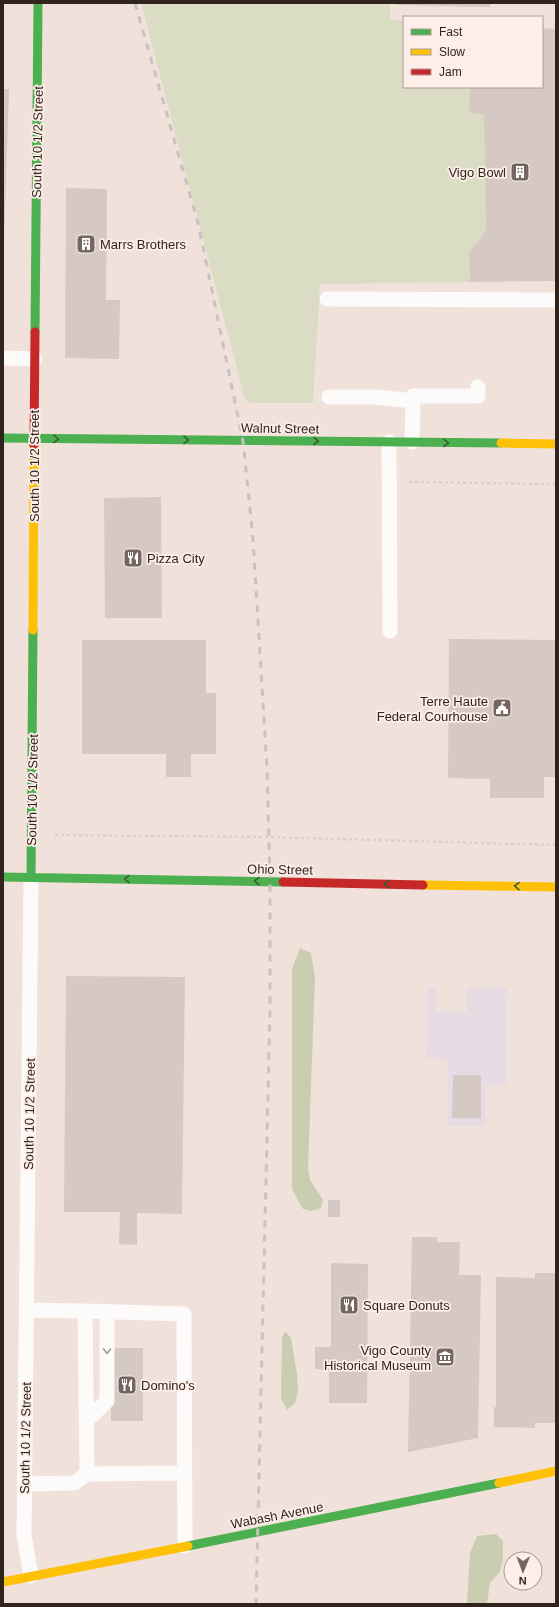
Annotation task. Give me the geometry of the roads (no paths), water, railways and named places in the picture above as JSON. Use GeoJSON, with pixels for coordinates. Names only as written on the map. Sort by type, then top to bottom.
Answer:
{"type":"FeatureCollection","features":[{"type":"Feature","properties":{"kind":"street","name":"South 10 1/2 Street"},"geometry":{"type":"LineString","coordinates":[[31,877],[38,3]]}},
{"type":"Feature","properties":{"kind":"street","name":"Walnut Street"},"geometry":{"type":"LineString","coordinates":[[3,438],[556,444]]}},
{"type":"Feature","properties":{"kind":"street","name":"Ohio Street"},"geometry":{"type":"LineString","coordinates":[[3,877],[556,887]]}},
{"type":"Feature","properties":{"kind":"street","name":"Wabash Avenue"},"geometry":{"type":"LineString","coordinates":[[3,1582],[556,1471]]}},
{"type":"Feature","properties":{"kind":"lane"},"geometry":{"type":"LineString","coordinates":[[327,299],[556,300]]}},
{"type":"Feature","properties":{"kind":"lane"},"geometry":{"type":"LineString","coordinates":[[3,358],[35,359]]}},
{"type":"Feature","properties":{"kind":"lane"},"geometry":{"type":"LineString","coordinates":[[413,396],[478,396],[478,387]]}},
{"type":"Feature","properties":{"kind":"lane"},"geometry":{"type":"LineString","coordinates":[[329,397],[376,397],[413,401],[412,442]]}},
{"type":"Feature","properties":{"kind":"lane"},"geometry":{"type":"LineString","coordinates":[[389,442],[390,631]]}},
{"type":"Feature","properties":{"kind":"lane","name":"South 10 1/2 Street"},"geometry":{"type":"LineString","coordinates":[[31,877],[24,1484],[24,1535],[31,1576]]}},
{"type":"Feature","properties":{"kind":"lane"},"geometry":{"type":"LineString","coordinates":[[26,1310],[184,1314],[184,1546]]}},
{"type":"Feature","properties":{"kind":"lane"},"geometry":{"type":"LineString","coordinates":[[85,1311],[87,1474]]}},
{"type":"Feature","properties":{"kind":"lane"},"geometry":{"type":"LineString","coordinates":[[86,1421],[107,1401],[108,1312]]}},
{"type":"Feature","properties":{"kind":"lane"},"geometry":{"type":"LineString","coordinates":[[24,1484],[74,1483],[87,1474],[183,1474]]}},
{"type":"Feature","properties":{"kind":"railway"},"geometry":{"type":"LineString","coordinates":[[135,3],[198,223],[243,441],[253,539],[267,769],[270,881],[270,1010],[256,1604]]}},
{"type":"Feature","properties":{"kind":"place","name":"Vigo Bowl"},"geometry":{"type":"Point","coordinates":[520,172]}},
{"type":"Feature","properties":{"kind":"place","name":"Marrs Brothers"},"geometry":{"type":"Point","coordinates":[86,244]}},
{"type":"Feature","properties":{"kind":"place","name":"Pizza City"},"geometry":{"type":"Point","coordinates":[133,558]}},
{"type":"Feature","properties":{"kind":"place","name":"Terre Haute Federal Courhouse"},"geometry":{"type":"Point","coordinates":[502,708]}},
{"type":"Feature","properties":{"kind":"place","name":"Square Donuts"},"geometry":{"type":"Point","coordinates":[349,1305]}},
{"type":"Feature","properties":{"kind":"place","name":"Vigo County Historical Museum"},"geometry":{"type":"Point","coordinates":[445,1357]}},
{"type":"Feature","properties":{"kind":"place","name":"Domino's"},"geometry":{"type":"Point","coordinates":[127,1385]}}]}
